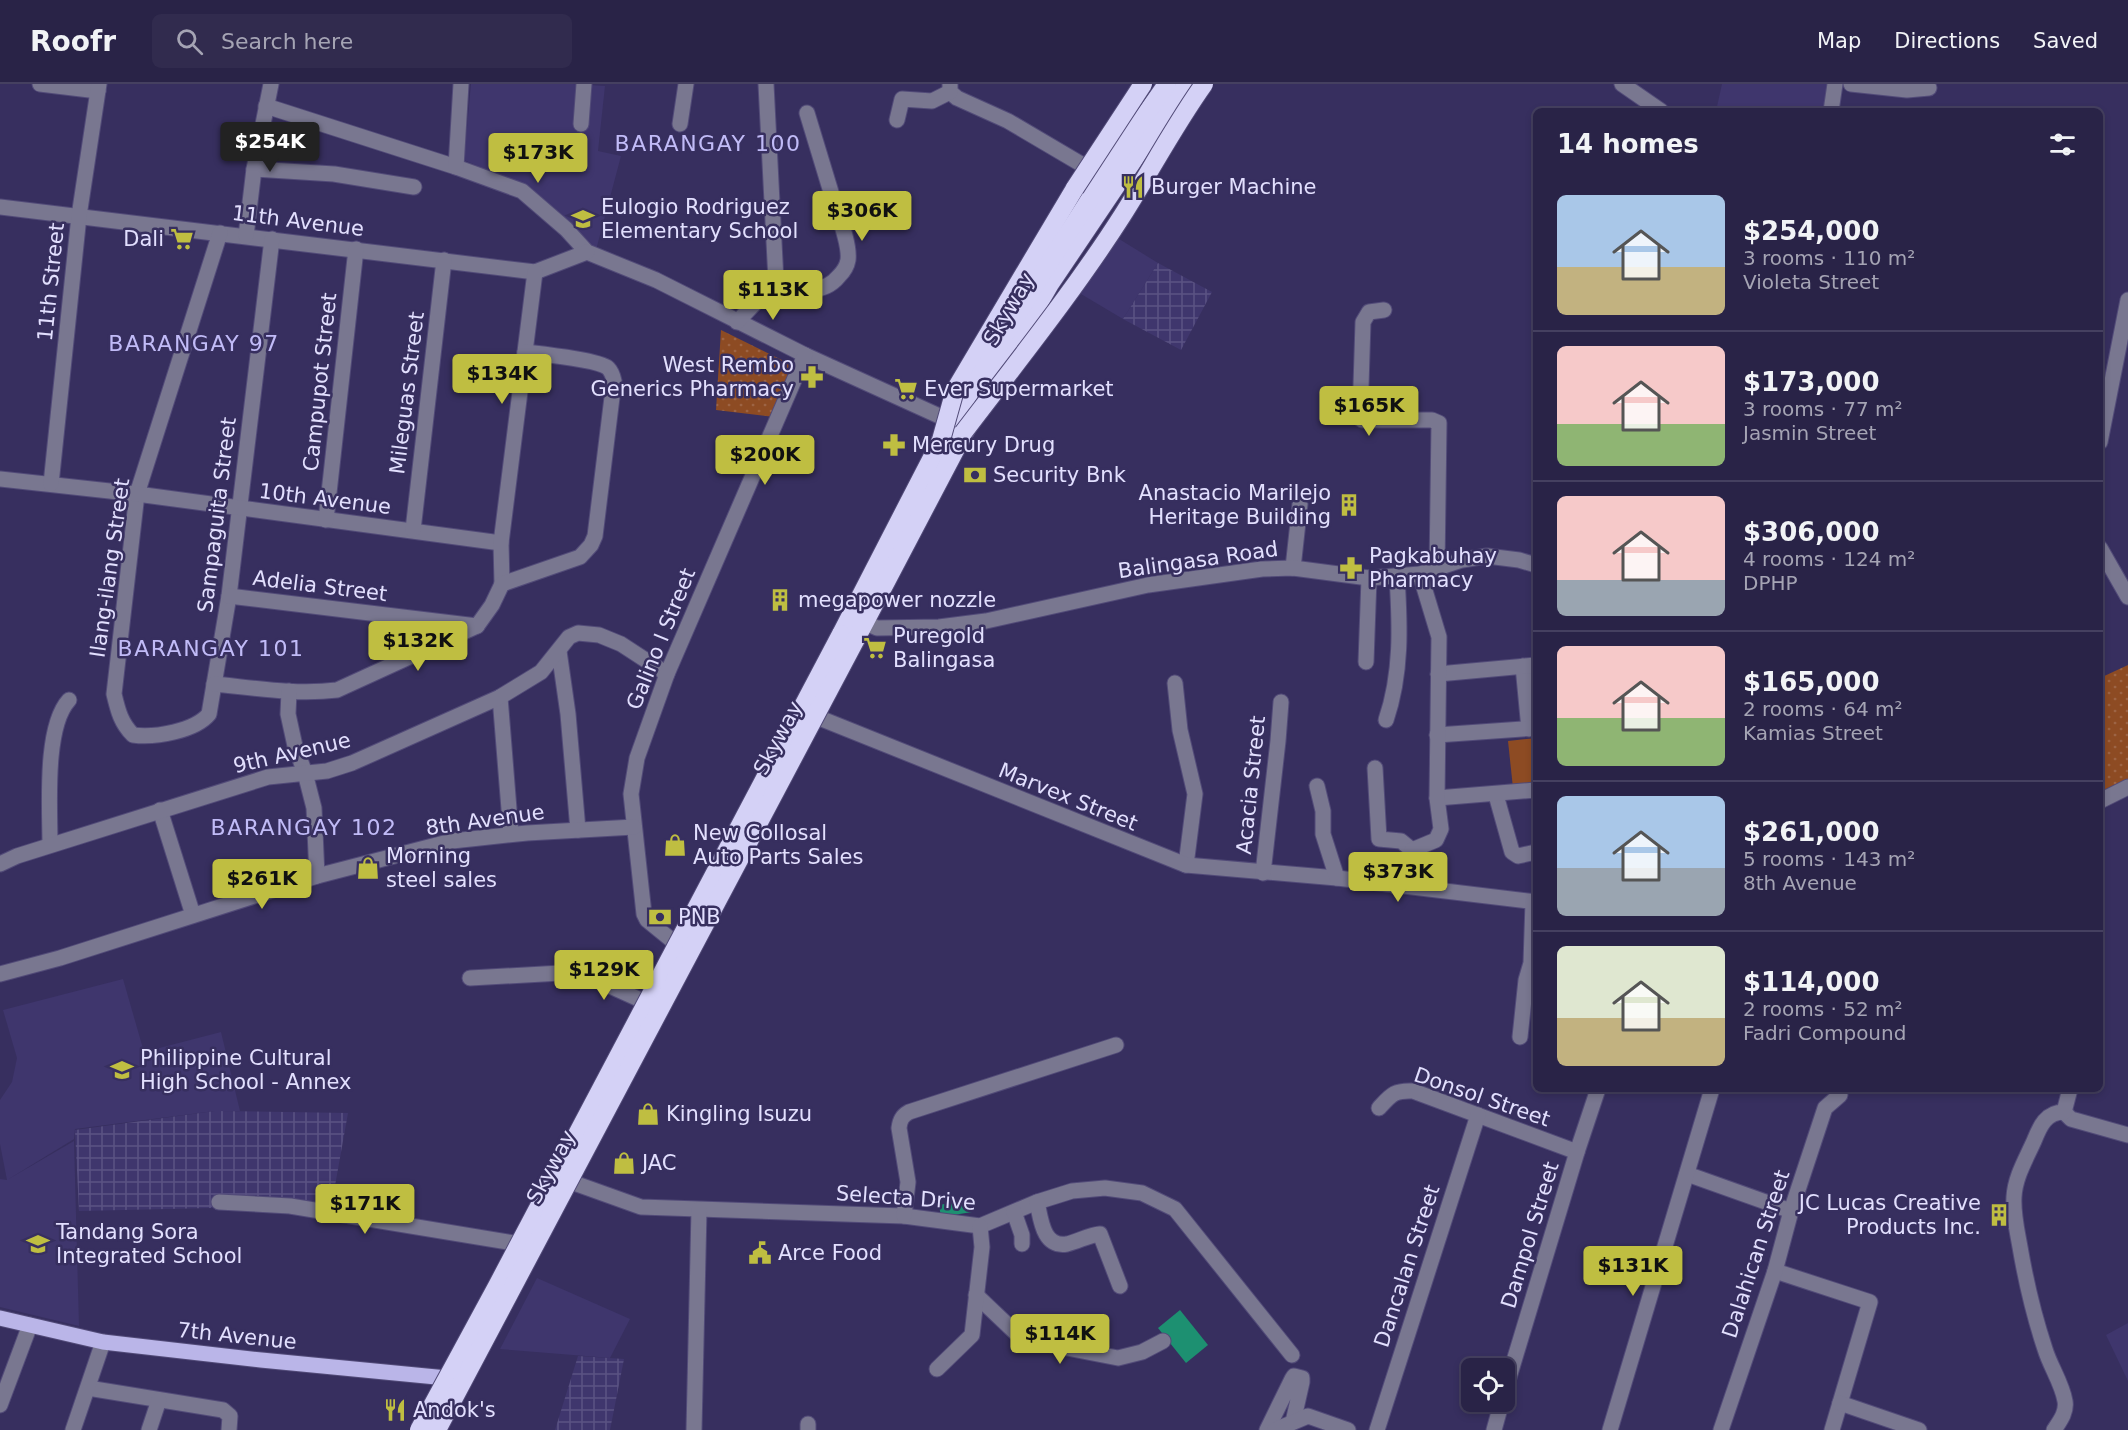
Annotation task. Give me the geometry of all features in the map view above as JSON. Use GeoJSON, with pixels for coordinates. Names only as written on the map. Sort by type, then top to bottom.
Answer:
{"type":"FeatureCollection","features":[{"type":"Feature","properties":{"kind":"highway"},"geometry":{"type":"LineString","coordinates":[[941,440],[955,390],[1063,208],[1143,84]]}},
{"type":"Feature","properties":{"kind":"highway","name":"Skyway"},"geometry":{"type":"LineString","coordinates":[[418,1430],[697,908],[941,440],[1040,277],[1129,138],[1167,84]]}},
{"type":"Feature","properties":{"kind":"highway","name":"Skyway"},"geometry":{"type":"LineString","coordinates":[[437,1430],[963,433],[1050,284],[1143,146],[1188,84]]}},
{"type":"Feature","properties":{"kind":"highway"},"geometry":{"type":"LineString","coordinates":[[963,433],[1043,327],[1122,216],[1181,117],[1204,84]]}},
{"type":"Feature","properties":{"kind":"main road"},"geometry":{"type":"LineString","coordinates":[[418,1430],[550,1173],[644,1001],[948,420],[1126,135],[1162,84]]}},
{"type":"Feature","properties":{"kind":"main road"},"geometry":{"type":"LineString","coordinates":[[446,1430],[816,717],[1004,365],[1116,187],[1188,84]]}},
{"type":"Feature","properties":{"kind":"main road","name":"7th Avenue"},"geometry":{"type":"LineString","coordinates":[[0,1318],[103,1341],[261,1360],[472,1380]]}},
{"type":"Feature","properties":{"kind":"street"},"geometry":{"type":"LineString","coordinates":[[40,84],[98,88]]}},
{"type":"Feature","properties":{"kind":"street"},"geometry":{"type":"LineString","coordinates":[[246,236],[254,169],[271,84]]}},
{"type":"Feature","properties":{"kind":"street"},"geometry":{"type":"LineString","coordinates":[[456,167],[461,84]]}},
{"type":"Feature","properties":{"kind":"street"},"geometry":{"type":"LineString","coordinates":[[581,124],[584,84]]}},
{"type":"Feature","properties":{"kind":"street"},"geometry":{"type":"LineString","coordinates":[[680,124],[686,84]]}},
{"type":"Feature","properties":{"kind":"street"},"geometry":{"type":"LineString","coordinates":[[737,322],[776,281],[766,84]]}},
{"type":"Feature","properties":{"kind":"street"},"geometry":{"type":"LineString","coordinates":[[1004,365],[1073,287],[1208,84]]}},
{"type":"Feature","properties":{"kind":"street"},"geometry":{"type":"LineString","coordinates":[[1623,84],[1657,108]]}},
{"type":"Feature","properties":{"kind":"street"},"geometry":{"type":"LineString","coordinates":[[1831,108],[1835,84]]}},
{"type":"Feature","properties":{"kind":"street"},"geometry":{"type":"LineString","coordinates":[[1851,84],[1907,90],[1929,88]]}},
{"type":"Feature","properties":{"kind":"street","name":"11th Street"},"geometry":{"type":"LineString","coordinates":[[51,484],[79,216],[98,88]]}},
{"type":"Feature","properties":{"kind":"street"},"geometry":{"type":"LineString","coordinates":[[897,120],[902,99],[932,100],[950,88],[957,98],[1008,121],[1100,176]]}},
{"type":"Feature","properties":{"kind":"street"},"geometry":{"type":"LineString","coordinates":[[266,106],[456,167],[522,191],[566,229],[587,252],[656,280],[805,355],[948,420]]}},
{"type":"Feature","properties":{"kind":"street"},"geometry":{"type":"LineString","coordinates":[[776,281],[790,288],[805,290],[824,288],[835,281],[848,260],[842,225],[807,113]]}},
{"type":"Feature","properties":{"kind":"street"},"geometry":{"type":"LineString","coordinates":[[254,169],[334,174],[414,187]]}},
{"type":"Feature","properties":{"kind":"street","name":"11th Avenue"},"geometry":{"type":"LineString","coordinates":[[0,207],[535,272],[587,252]]}},
{"type":"Feature","properties":{"kind":"street","name":"Ilang-ilang Street"},"geometry":{"type":"LineString","coordinates":[[133,735],[124,726],[114,694],[137,494],[220,233]]}},
{"type":"Feature","properties":{"kind":"street","name":"Sampaguita Street"},"geometry":{"type":"LineString","coordinates":[[133,735],[148,737],[189,727],[202,722],[209,714],[229,596],[272,239]]}},
{"type":"Feature","properties":{"kind":"street","name":"Campupot Street"},"geometry":{"type":"LineString","coordinates":[[326,520],[356,249]]}},
{"type":"Feature","properties":{"kind":"street","name":"Mileguas Street"},"geometry":{"type":"LineString","coordinates":[[413,530],[444,260]]}},
{"type":"Feature","properties":{"kind":"street"},"geometry":{"type":"LineString","coordinates":[[214,684],[289,692],[317,693],[337,690],[477,626],[502,584],[501,543],[535,272]]}},
{"type":"Feature","properties":{"kind":"street"},"geometry":{"type":"LineString","coordinates":[[2103,427],[2128,300]]}},
{"type":"Feature","properties":{"kind":"street"},"geometry":{"type":"LineString","coordinates":[[1384,310],[1369,312],[1364,322],[1360,418],[1362,420],[1432,420],[1439,423],[1437,569]]}},
{"type":"Feature","properties":{"kind":"street"},"geometry":{"type":"LineString","coordinates":[[502,584],[573,560],[586,553],[591,545],[595,536],[614,381],[610,369],[604,366],[525,351]]}},
{"type":"Feature","properties":{"kind":"street","name":"Galino Ⅰ Street"},"geometry":{"type":"LineString","coordinates":[[674,942],[647,920],[644,914],[631,794],[637,758],[667,674],[805,355]]}},
{"type":"Feature","properties":{"kind":"street","name":"10th Avenue"},"geometry":{"type":"LineString","coordinates":[[0,479],[137,494],[501,543]]}},
{"type":"Feature","properties":{"kind":"street"},"geometry":{"type":"LineString","coordinates":[[1293,568],[1300,504]]}},
{"type":"Feature","properties":{"kind":"street"},"geometry":{"type":"LineString","coordinates":[[2103,553],[2128,597]]}},
{"type":"Feature","properties":{"kind":"street","name":"Balingasa Road"},"geometry":{"type":"LineString","coordinates":[[866,623],[877,628],[939,627],[986,621],[1148,585],[1262,569],[1293,568],[1369,578],[1420,573],[1462,560],[1487,556],[1533,564]]}},
{"type":"Feature","properties":{"kind":"street"},"geometry":{"type":"LineString","coordinates":[[1395,886],[1405,872],[1412,850],[1436,840],[1441,828],[1437,798],[1439,637],[1420,573]]}},
{"type":"Feature","properties":{"kind":"street"},"geometry":{"type":"LineString","coordinates":[[1386,720],[1398,669],[1397,577]]}},
{"type":"Feature","properties":{"kind":"street"},"geometry":{"type":"LineString","coordinates":[[1366,662],[1369,578]]}},
{"type":"Feature","properties":{"kind":"street","name":"Adelia Street"},"geometry":{"type":"LineString","coordinates":[[229,596],[477,626]]}},
{"type":"Feature","properties":{"kind":"street","name":"9th Avenue"},"geometry":{"type":"LineString","coordinates":[[0,864],[50,845],[268,777],[327,771],[352,763],[500,697],[541,672],[570,637],[578,633],[599,636],[621,644],[667,674]]}},
{"type":"Feature","properties":{"kind":"street"},"geometry":{"type":"LineString","coordinates":[[559,651],[568,714],[578,830]]}},
{"type":"Feature","properties":{"kind":"street"},"geometry":{"type":"LineString","coordinates":[[1437,674],[1529,665],[1532,729],[1437,735]]}},
{"type":"Feature","properties":{"kind":"street"},"geometry":{"type":"LineString","coordinates":[[1175,683],[1180,730],[1195,794],[1186,865]]}},
{"type":"Feature","properties":{"kind":"street"},"geometry":{"type":"LineString","coordinates":[[289,692],[288,714],[314,808],[317,876]]}},
{"type":"Feature","properties":{"kind":"street"},"geometry":{"type":"LineString","coordinates":[[500,697],[511,834]]}},
{"type":"Feature","properties":{"kind":"street"},"geometry":{"type":"LineString","coordinates":[[50,845],[51,764],[58,716],[69,700]]}},
{"type":"Feature","properties":{"kind":"street","name":"Acacia Street"},"geometry":{"type":"LineString","coordinates":[[1263,873],[1281,702]]}},
{"type":"Feature","properties":{"kind":"street","name":"Marvex Street"},"geometry":{"type":"LineString","coordinates":[[795,709],[1161,857],[1186,865],[1337,878],[1533,902]]}},
{"type":"Feature","properties":{"kind":"street"},"geometry":{"type":"LineString","coordinates":[[1375,768],[1379,839],[1401,841],[1412,850]]}},
{"type":"Feature","properties":{"kind":"street"},"geometry":{"type":"LineString","coordinates":[[1317,786],[1323,812],[1323,834],[1337,878]]}},
{"type":"Feature","properties":{"kind":"street"},"geometry":{"type":"LineString","coordinates":[[2103,797],[2128,786]]}},
{"type":"Feature","properties":{"kind":"street"},"geometry":{"type":"LineString","coordinates":[[1437,798],[1533,790]]}},
{"type":"Feature","properties":{"kind":"street"},"geometry":{"type":"LineString","coordinates":[[1497,795],[1512,852],[1518,856],[1533,853]]}},
{"type":"Feature","properties":{"kind":"street"},"geometry":{"type":"LineString","coordinates":[[160,810],[193,915]]}},
{"type":"Feature","properties":{"kind":"street","name":"8th Avenue"},"geometry":{"type":"LineString","coordinates":[[0,974],[60,958],[317,876],[452,841],[511,834],[634,827]]}},
{"type":"Feature","properties":{"kind":"street"},"geometry":{"type":"LineString","coordinates":[[1520,1037],[1526,980],[1532,963],[1533,932]]}},
{"type":"Feature","properties":{"kind":"street"},"geometry":{"type":"LineString","coordinates":[[470,978],[579,972],[644,1001]]}},
{"type":"Feature","properties":{"kind":"street"},"geometry":{"type":"LineString","coordinates":[[904,1216],[908,1182],[900,1121],[909,1112],[1116,1045]]}},
{"type":"Feature","properties":{"kind":"street","name":"Donsol Street"},"geometry":{"type":"LineString","coordinates":[[1379,1108],[1399,1090],[1413,1091],[1576,1152]]}},
{"type":"Feature","properties":{"kind":"street","name":"Dampol Street"},"geometry":{"type":"LineString","coordinates":[[1515,1358],[1576,1152],[1597,1092]]}},
{"type":"Feature","properties":{"kind":"street"},"geometry":{"type":"LineString","coordinates":[[1610,1430],[1711,1092]]}},
{"type":"Feature","properties":{"kind":"street"},"geometry":{"type":"LineString","coordinates":[[2064,1112],[2069,1092]]}},
{"type":"Feature","properties":{"kind":"street","name":"Dalahican Street"},"geometry":{"type":"LineString","coordinates":[[1721,1430],[1775,1271],[1791,1211],[1825,1108],[1840,1095]]}},
{"type":"Feature","properties":{"kind":"street"},"geometry":{"type":"LineString","coordinates":[[2054,1430],[2062,1418],[2065,1400],[2046,1351],[2026,1283],[2014,1215],[2016,1180],[2038,1130],[2046,1119],[2058,1112],[2064,1112],[2071,1119],[2128,1135]]}},
{"type":"Feature","properties":{"kind":"street","name":"Dancalan Street"},"geometry":{"type":"LineString","coordinates":[[1377,1430],[1478,1115]]}},
{"type":"Feature","properties":{"kind":"street","name":"Selecta Drive"},"geometry":{"type":"LineString","coordinates":[[550,1173],[634,1206],[904,1216],[980,1226],[1037,1202],[1072,1191],[1105,1188],[1142,1193],[1175,1209],[1292,1355]]}},
{"type":"Feature","properties":{"kind":"street"},"geometry":{"type":"LineString","coordinates":[[1687,1174],[1791,1211]]}},
{"type":"Feature","properties":{"kind":"street"},"geometry":{"type":"LineString","coordinates":[[219,1202],[290,1206],[514,1243]]}},
{"type":"Feature","properties":{"kind":"street"},"geometry":{"type":"LineString","coordinates":[[1037,1202],[1045,1233],[1055,1244],[1066,1244],[1100,1234],[1120,1286]]}},
{"type":"Feature","properties":{"kind":"street"},"geometry":{"type":"LineString","coordinates":[[694,1430],[699,1210]]}},
{"type":"Feature","properties":{"kind":"street"},"geometry":{"type":"LineString","coordinates":[[1014,1212],[1022,1235],[1022,1244]]}},
{"type":"Feature","properties":{"kind":"street"},"geometry":{"type":"LineString","coordinates":[[937,1369],[972,1335],[982,1247],[980,1226]]}},
{"type":"Feature","properties":{"kind":"street"},"geometry":{"type":"LineString","coordinates":[[1775,1271],[1870,1302],[1832,1430]]}},
{"type":"Feature","properties":{"kind":"street"},"geometry":{"type":"LineString","coordinates":[[976,1295],[1016,1333],[1031,1341],[1118,1359],[1142,1352],[1163,1341]]}},
{"type":"Feature","properties":{"kind":"street"},"geometry":{"type":"LineString","coordinates":[[0,1405],[30,1325]]}},
{"type":"Feature","properties":{"kind":"street"},"geometry":{"type":"LineString","coordinates":[[73,1430],[103,1341]]}},
{"type":"Feature","properties":{"kind":"street"},"geometry":{"type":"LineString","coordinates":[[1268,1430],[1292,1379],[1298,1376],[1302,1378],[1302,1382],[1293,1422]]}},
{"type":"Feature","properties":{"kind":"street"},"geometry":{"type":"LineString","coordinates":[[88,1388],[223,1410],[229,1423]]}},
{"type":"Feature","properties":{"kind":"street"},"geometry":{"type":"LineString","coordinates":[[149,1430],[159,1400]]}},
{"type":"Feature","properties":{"kind":"street"},"geometry":{"type":"LineString","coordinates":[[1840,1403],[1919,1430]]}},
{"type":"Feature","properties":{"kind":"street"},"geometry":{"type":"LineString","coordinates":[[1494,1430],[1500,1412]]}},
{"type":"Feature","properties":{"kind":"street"},"geometry":{"type":"LineString","coordinates":[[1275,1430],[1308,1416],[1348,1430]]}},
{"type":"Feature","properties":{"kind":"shaded area"},"geometry":{"type":"Polygon","coordinates":[[[471,84],[605,86],[598,151],[621,156],[596,250],[528,188],[464,160],[471,84]]]}},
{"type":"Feature","properties":{"kind":"shaded area"},"geometry":{"type":"Polygon","coordinates":[[[1722,84],[1829,84],[1827,108],[1717,108],[1722,84]]]}},
{"type":"Feature","properties":{"kind":"shaded area"},"geometry":{"type":"Polygon","coordinates":[[[1111,234],[1158,263],[1123,319],[1076,291],[1111,234]]]}},
{"type":"Feature","properties":{"kind":"shaded area"},"geometry":{"type":"Polygon","coordinates":[[[1158,263],[1212,292],[1181,350],[1123,319],[1158,263]]]}},
{"type":"Feature","properties":{"kind":"shaded area"},"geometry":{"type":"Polygon","coordinates":[[[721,330],[796,367],[774,417],[716,410],[721,330]]]}},
{"type":"Feature","properties":{"kind":"shaded area"},"geometry":{"type":"Polygon","coordinates":[[[2128,665],[2128,779],[2103,792],[2103,677],[2128,665]]]}},
{"type":"Feature","properties":{"kind":"shaded area"},"geometry":{"type":"Polygon","coordinates":[[[1533,738],[1533,786],[1513,788],[1508,741],[1533,738]]]}},
{"type":"Feature","properties":{"kind":"shaded area","name":"Philippine Cultural High School - Annex"},"geometry":{"type":"Polygon","coordinates":[[[123,979],[144,1052],[221,1032],[240,1111],[215,1111],[75,1129],[74,1139],[7,1180],[0,1144],[0,1100],[12,1082],[17,1058],[3,1010],[123,979]]]}},
{"type":"Feature","properties":{"kind":"shaded area"},"geometry":{"type":"Polygon","coordinates":[[[215,1111],[348,1113],[331,1208],[300,1199],[213,1197],[212,1208],[79,1211],[75,1130],[215,1111]]]}},
{"type":"Feature","properties":{"kind":"shaded area","name":"Tandang Sora Integrated School"},"geometry":{"type":"Polygon","coordinates":[[[74,1141],[79,1326],[0,1307],[0,1179],[7,1180],[74,1141]]]}},
{"type":"Feature","properties":{"kind":"shaded area"},"geometry":{"type":"Polygon","coordinates":[[[970,1199],[972,1212],[941,1217],[939,1205],[970,1199]]]}},
{"type":"Feature","properties":{"kind":"shaded area"},"geometry":{"type":"Polygon","coordinates":[[[537,1278],[630,1319],[610,1358],[500,1349],[537,1278]]]}},
{"type":"Feature","properties":{"kind":"shaded area"},"geometry":{"type":"Polygon","coordinates":[[[1180,1310],[1208,1345],[1186,1363],[1158,1328],[1180,1310]]]}},
{"type":"Feature","properties":{"kind":"shaded area"},"geometry":{"type":"Polygon","coordinates":[[[2128,1323],[2128,1381],[2106,1335],[2128,1323]]]}},
{"type":"Feature","properties":{"kind":"shaded area"},"geometry":{"type":"Polygon","coordinates":[[[578,1356],[624,1359],[610,1430],[555,1430],[578,1356]]]}},
{"type":"Feature","properties":{"kind":"place","name":"Burger Machine"},"geometry":{"type":"Point","coordinates":[1133,187]}},
{"type":"Feature","properties":{"kind":"place","name":"Eulogio Rodriguez Elementary School"},"geometry":{"type":"Point","coordinates":[583,219]}},
{"type":"Feature","properties":{"kind":"place","name":"Dali"},"geometry":{"type":"Point","coordinates":[182,239]}},
{"type":"Feature","properties":{"kind":"place","name":"West Rembo Generics Pharmacy"},"geometry":{"type":"Point","coordinates":[812,377]}},
{"type":"Feature","properties":{"kind":"place","name":"Ever Supermarket"},"geometry":{"type":"Point","coordinates":[906,389]}},
{"type":"Feature","properties":{"kind":"place","name":"Mercury Drug"},"geometry":{"type":"Point","coordinates":[894,445]}},
{"type":"Feature","properties":{"kind":"place","name":"Security Bnk"},"geometry":{"type":"Point","coordinates":[975,475]}},
{"type":"Feature","properties":{"kind":"place","name":"Anastacio Marilejo Heritage Building"},"geometry":{"type":"Point","coordinates":[1349,505]}},
{"type":"Feature","properties":{"kind":"place","name":"Pagkabuhay Pharmacy"},"geometry":{"type":"Point","coordinates":[1351,568]}},
{"type":"Feature","properties":{"kind":"place","name":"megapower nozzle"},"geometry":{"type":"Point","coordinates":[780,600]}},
{"type":"Feature","properties":{"kind":"place","name":"Puregold Balingasa"},"geometry":{"type":"Point","coordinates":[875,648]}},
{"type":"Feature","properties":{"kind":"place","name":"New Collosal Auto Parts Sales"},"geometry":{"type":"Point","coordinates":[675,845]}},
{"type":"Feature","properties":{"kind":"place","name":"Morning steel sales"},"geometry":{"type":"Point","coordinates":[368,868]}},
{"type":"Feature","properties":{"kind":"place","name":"PNB"},"geometry":{"type":"Point","coordinates":[660,917]}},
{"type":"Feature","properties":{"kind":"place","name":"Philippine Cultural High School - Annex"},"geometry":{"type":"Point","coordinates":[122,1070]}},
{"type":"Feature","properties":{"kind":"place","name":"Kingling Isuzu"},"geometry":{"type":"Point","coordinates":[648,1114]}},
{"type":"Feature","properties":{"kind":"place","name":"JAC"},"geometry":{"type":"Point","coordinates":[624,1163]}},
{"type":"Feature","properties":{"kind":"place","name":"JC Lucas Creative Products Inc."},"geometry":{"type":"Point","coordinates":[1999,1215]}},
{"type":"Feature","properties":{"kind":"place","name":"Tandang Sora Integrated School"},"geometry":{"type":"Point","coordinates":[38,1244]}},
{"type":"Feature","properties":{"kind":"place","name":"Arce Food"},"geometry":{"type":"Point","coordinates":[760,1253]}},
{"type":"Feature","properties":{"kind":"place","name":"Andok's"},"geometry":{"type":"Point","coordinates":[395,1410]}},
{"type":"Feature","properties":{"kind":"district","name":"BARANGAY 100"},"geometry":{"type":"Point","coordinates":[708,143]}},
{"type":"Feature","properties":{"kind":"district","name":"BARANGAY 97"},"geometry":{"type":"Point","coordinates":[194,343]}},
{"type":"Feature","properties":{"kind":"district","name":"BARANGAY 101"},"geometry":{"type":"Point","coordinates":[211,648]}},
{"type":"Feature","properties":{"kind":"district","name":"BARANGAY 102"},"geometry":{"type":"Point","coordinates":[304,827]}}]}
